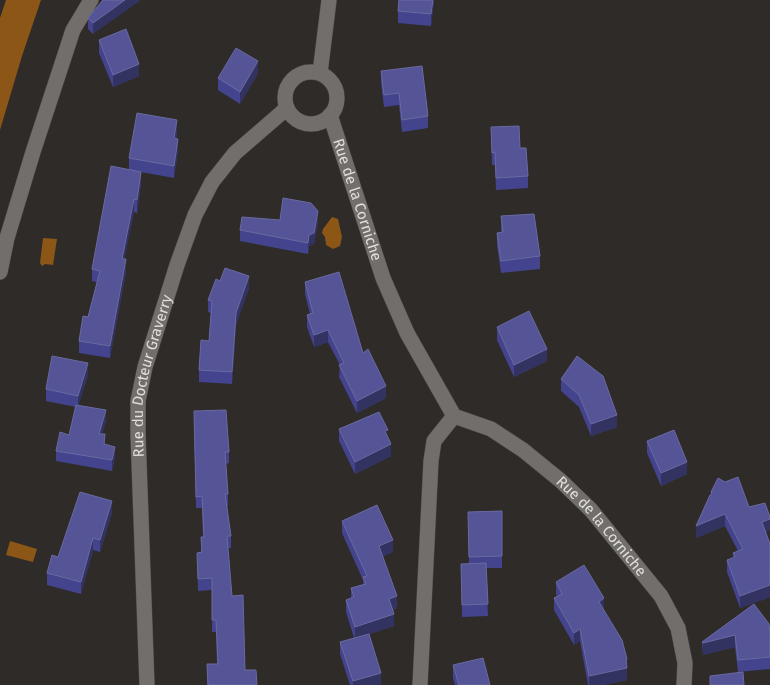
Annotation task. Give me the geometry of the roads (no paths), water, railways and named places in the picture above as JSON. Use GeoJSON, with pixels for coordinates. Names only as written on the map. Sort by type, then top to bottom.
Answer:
{"type":"FeatureCollection","features":[{"type":"Feature","properties":{"kind":"street"},"geometry":{"type":"LineString","coordinates":[[0,272],[7,238],[73,30],[91,0]]}},
{"type":"Feature","properties":{"kind":"street"},"geometry":{"type":"LineString","coordinates":[[320,73],[329,0]]}},
{"type":"Feature","properties":{"kind":"street"},"geometry":{"type":"LineString","coordinates":[[311,72],[320,73],[336,89],[336,102],[330,116],[317,123],[306,123],[297,120],[286,108],[284,94],[288,85],[295,77],[311,72]]}},
{"type":"Feature","properties":{"kind":"street","name":"Rue du Docteur Graverry"},"geometry":{"type":"LineString","coordinates":[[147,685],[138,434],[138,401],[145,367],[177,265],[196,215],[212,182],[235,154],[286,108]]}},
{"type":"Feature","properties":{"kind":"street","name":"Rue de la Corniche"},"geometry":{"type":"LineString","coordinates":[[330,116],[383,278],[407,333],[454,416],[491,429],[523,450],[561,481],[591,510],[660,596],[678,628],[685,663],[684,685]]}},
{"type":"Feature","properties":{"kind":"street"},"geometry":{"type":"LineString","coordinates":[[420,685],[431,461],[434,441],[454,416]]}}]}
